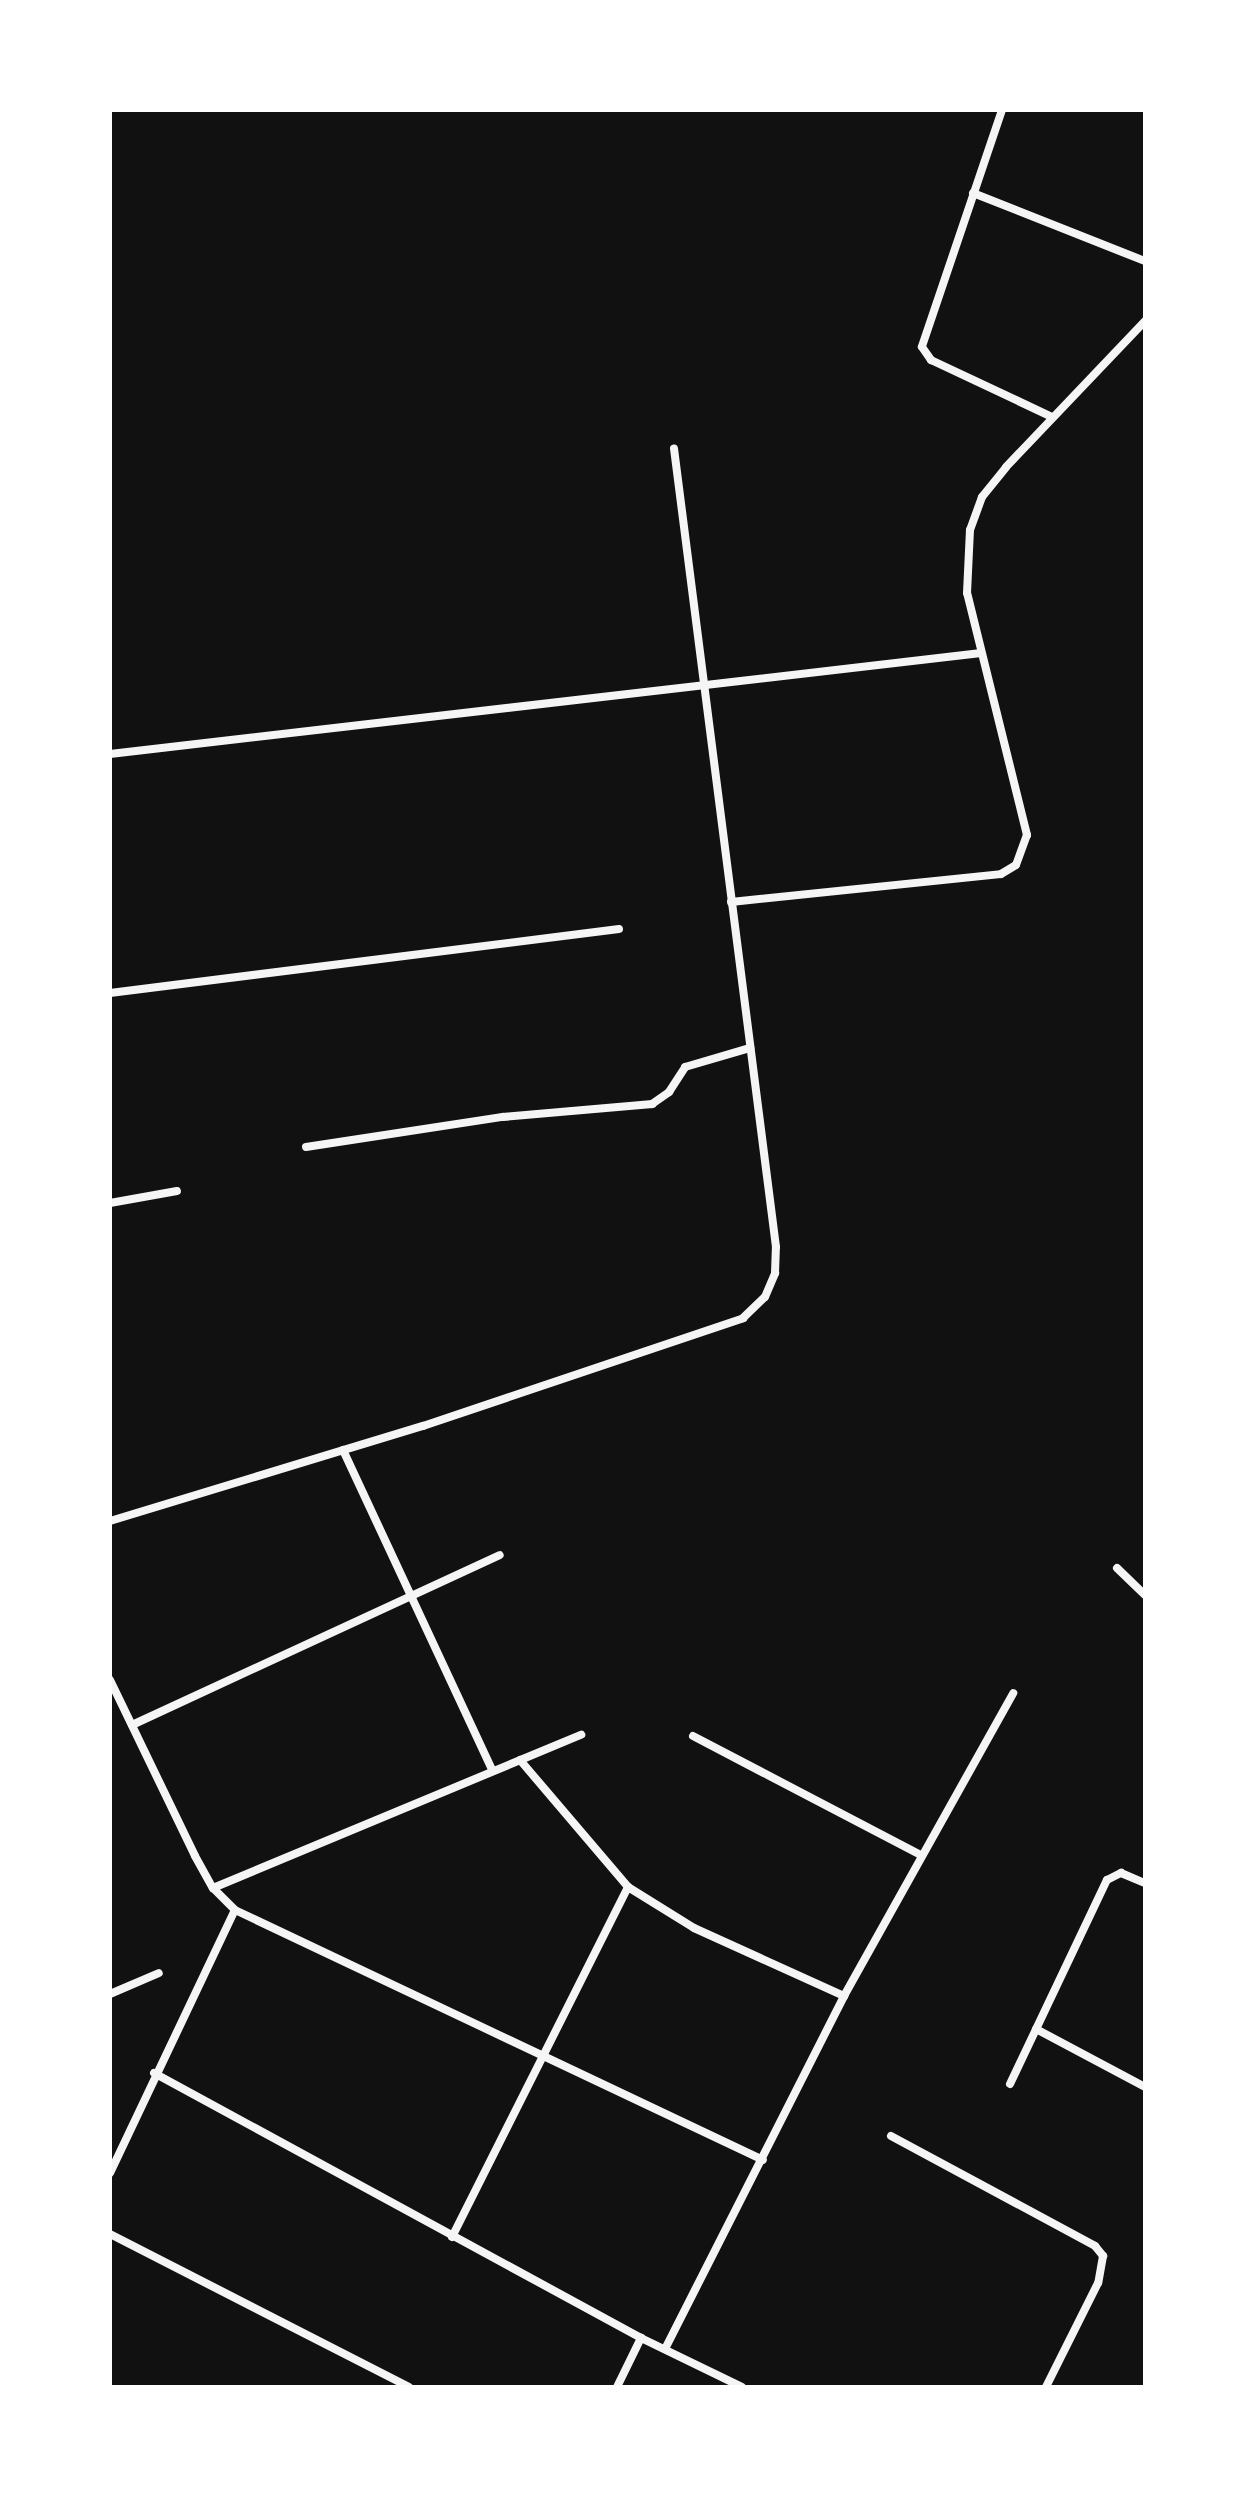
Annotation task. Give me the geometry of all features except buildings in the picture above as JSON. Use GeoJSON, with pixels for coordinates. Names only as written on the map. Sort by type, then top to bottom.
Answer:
{"type":"FeatureCollection","features":[{"type":"Feature","properties":{"kind":"street"},"geometry":{"type":"LineString","coordinates":[[1002,110],[924,335],[924,353],[1052,417]]}},
{"type":"Feature","properties":{"kind":"street"},"geometry":{"type":"LineString","coordinates":[[973,193],[1145,261]]}},
{"type":"Feature","properties":{"kind":"street"},"geometry":{"type":"LineString","coordinates":[[731,902],[1001,874],[1016,865],[1027,835],[967,593],[970,530],[982,497],[1052,417],[1145,321]]}},
{"type":"Feature","properties":{"kind":"street"},"geometry":{"type":"LineString","coordinates":[[110,1521],[343,1450],[743,1318],[765,1297],[775,1273],[776,1247],[674,448]]}},
{"type":"Feature","properties":{"kind":"street"},"geometry":{"type":"LineString","coordinates":[[110,754],[704,688],[981,653]]}},
{"type":"Feature","properties":{"kind":"street"},"geometry":{"type":"LineString","coordinates":[[110,993],[619,929]]}},
{"type":"Feature","properties":{"kind":"street"},"geometry":{"type":"LineString","coordinates":[[306,1147],[503,1117],[652,1104],[669,1092],[685,1067],[750,1048]]}},
{"type":"Feature","properties":{"kind":"street"},"geometry":{"type":"LineString","coordinates":[[110,1203],[177,1191]]}},
{"type":"Feature","properties":{"kind":"street"},"geometry":{"type":"LineString","coordinates":[[343,1450],[409,1599],[493,1771]]}},
{"type":"Feature","properties":{"kind":"street"},"geometry":{"type":"LineString","coordinates":[[132,1725],[500,1555]]}},
{"type":"Feature","properties":{"kind":"street"},"geometry":{"type":"LineString","coordinates":[[1117,1568],[1145,1595]]}},
{"type":"Feature","properties":{"kind":"street"},"geometry":{"type":"LineString","coordinates":[[110,1680],[213,1888],[235,1910],[544,2060],[763,2160]]}},
{"type":"Feature","properties":{"kind":"street"},"geometry":{"type":"LineString","coordinates":[[665,2349],[844,1996],[1013,1693]]}},
{"type":"Feature","properties":{"kind":"street"},"geometry":{"type":"LineString","coordinates":[[213,1888],[581,1735]]}},
{"type":"Feature","properties":{"kind":"street"},"geometry":{"type":"LineString","coordinates":[[693,1736],[921,1855]]}},
{"type":"Feature","properties":{"kind":"street"},"geometry":{"type":"LineString","coordinates":[[520,1760],[628,1887],[694,1928],[844,1996]]}},
{"type":"Feature","properties":{"kind":"street"},"geometry":{"type":"LineString","coordinates":[[1010,2084],[1107,1880],[1121,1873],[1145,1883]]}},
{"type":"Feature","properties":{"kind":"street"},"geometry":{"type":"LineString","coordinates":[[452,2237],[544,2060],[628,1887]]}},
{"type":"Feature","properties":{"kind":"street"},"geometry":{"type":"LineString","coordinates":[[110,2173],[154,2073],[235,1910]]}},
{"type":"Feature","properties":{"kind":"street"},"geometry":{"type":"LineString","coordinates":[[110,1994],[159,1973]]}},
{"type":"Feature","properties":{"kind":"street"},"geometry":{"type":"LineString","coordinates":[[1036,2029],[1145,2087]]}},
{"type":"Feature","properties":{"kind":"street"},"geometry":{"type":"LineString","coordinates":[[154,2073],[641,2338],[742,2387]]}},
{"type":"Feature","properties":{"kind":"street"},"geometry":{"type":"LineString","coordinates":[[891,2136],[1095,2246],[1103,2256],[1098,2283],[1046,2387]]}},
{"type":"Feature","properties":{"kind":"street"},"geometry":{"type":"LineString","coordinates":[[110,2234],[409,2387]]}},
{"type":"Feature","properties":{"kind":"street"},"geometry":{"type":"LineString","coordinates":[[617,2387],[641,2338]]}}]}
